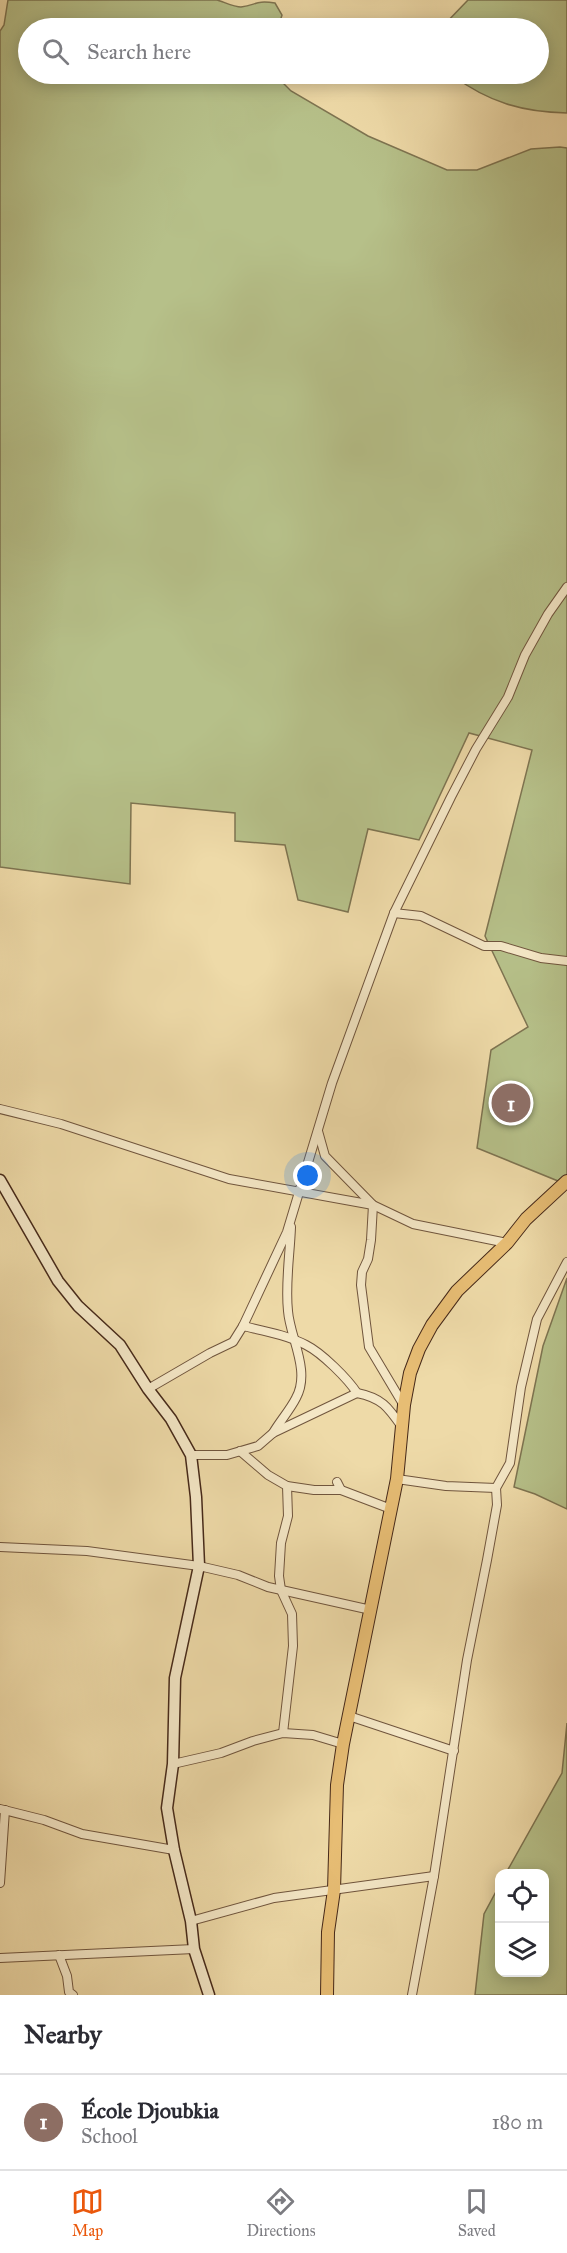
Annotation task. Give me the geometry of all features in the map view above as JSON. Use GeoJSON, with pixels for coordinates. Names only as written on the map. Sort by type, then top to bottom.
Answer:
{"type":"FeatureCollection","features":[{"type":"Feature","properties":{"kind":"main road"},"geometry":{"type":"LineString","coordinates":[[325,1993],[328,1932],[334,1890],[337,1785],[343,1744],[397,1479],[404,1406],[410,1373],[418,1349],[457,1291],[507,1243],[526,1219],[567,1181]]}},
{"type":"Feature","properties":{"kind":"street"},"geometry":{"type":"LineString","coordinates":[[148,1389],[233,1342],[243,1326],[291,1220],[332,1083],[394,913],[471,759],[508,697],[525,655],[548,614],[566,590]]}},
{"type":"Feature","properties":{"kind":"street"},"geometry":{"type":"LineString","coordinates":[[394,913],[421,916],[484,946],[501,946],[541,958],[567,961]]}},
{"type":"Feature","properties":{"kind":"street"},"geometry":{"type":"LineString","coordinates":[[0,1109],[61,1124],[229,1179],[373,1205],[413,1224],[507,1243]]}},
{"type":"Feature","properties":{"kind":"street"},"geometry":{"type":"LineString","coordinates":[[318,1128],[325,1156],[373,1205],[371,1240],[368,1259],[362,1272],[361,1285],[369,1347],[404,1406]]}},
{"type":"Feature","properties":{"kind":"street"},"geometry":{"type":"LineString","coordinates":[[0,1180],[58,1281],[78,1306],[120,1345],[148,1389],[171,1419],[191,1455],[196,1497],[199,1566],[175,1678],[173,1764],[167,1808],[194,1949],[209,1995]]}},
{"type":"Feature","properties":{"kind":"street"},"geometry":{"type":"LineString","coordinates":[[191,1455],[227,1455],[258,1446],[273,1433],[298,1396],[302,1372],[288,1304],[291,1220]]}},
{"type":"Feature","properties":{"kind":"street"},"geometry":{"type":"LineString","coordinates":[[412,1995],[434,1876],[467,1660],[484,1583],[495,1516],[496,1488],[510,1463],[521,1387],[537,1318],[567,1263]]}},
{"type":"Feature","properties":{"kind":"street"},"geometry":{"type":"LineString","coordinates":[[243,1326],[307,1346],[349,1380],[357,1393]]}},
{"type":"Feature","properties":{"kind":"street"},"geometry":{"type":"LineString","coordinates":[[273,1433],[357,1393],[374,1397],[387,1406],[402,1427]]}},
{"type":"Feature","properties":{"kind":"street"},"geometry":{"type":"LineString","coordinates":[[240,1451],[268,1475],[287,1486],[314,1490],[339,1486],[391,1509]]}},
{"type":"Feature","properties":{"kind":"street"},"geometry":{"type":"LineString","coordinates":[[397,1479],[446,1486],[496,1488]]}},
{"type":"Feature","properties":{"kind":"street"},"geometry":{"type":"LineString","coordinates":[[283,1733],[293,1646],[292,1614],[281,1590],[279,1576],[281,1543],[288,1516],[287,1486]]}},
{"type":"Feature","properties":{"kind":"street"},"geometry":{"type":"LineString","coordinates":[[0,1547],[87,1551],[199,1566],[238,1575],[281,1590],[371,1611]]}},
{"type":"Feature","properties":{"kind":"street"},"geometry":{"type":"LineString","coordinates":[[349,1716],[454,1751]]}},
{"type":"Feature","properties":{"kind":"street"},"geometry":{"type":"LineString","coordinates":[[173,1764],[221,1753],[283,1733],[313,1735],[343,1744]]}},
{"type":"Feature","properties":{"kind":"street"},"geometry":{"type":"LineString","coordinates":[[0,1883],[2,1810],[44,1820],[82,1834],[174,1850]]}},
{"type":"Feature","properties":{"kind":"street"},"geometry":{"type":"LineString","coordinates":[[190,1921],[274,1898],[434,1876]]}},
{"type":"Feature","properties":{"kind":"street"},"geometry":{"type":"LineString","coordinates":[[0,1958],[194,1949]]}},
{"type":"Feature","properties":{"kind":"street"},"geometry":{"type":"LineString","coordinates":[[59,1955],[67,1976],[69,1992],[73,1995]]}},
{"type":"Feature","properties":{"kind":"green space"},"geometry":{"type":"Polygon","coordinates":[[[8,0],[217,0],[241,7],[260,2],[275,3],[282,15],[281,18],[18,18],[18,84],[284,84],[291,91],[368,136],[447,170],[477,170],[531,149],[567,148],[567,1179],[563,1183],[477,1148],[491,1050],[528,1027],[485,936],[532,750],[469,733],[419,840],[368,829],[348,912],[298,900],[285,845],[235,841],[235,813],[131,803],[130,884],[0,867],[0,31],[4,25],[8,0]]]}},
{"type":"Feature","properties":{"kind":"green space"},"geometry":{"type":"Polygon","coordinates":[[[468,0],[567,0],[567,113],[520,108],[492,99],[465,84],[549,84],[549,18],[451,18],[468,0]]]}},
{"type":"Feature","properties":{"kind":"green space"},"geometry":{"type":"Polygon","coordinates":[[[567,1278],[567,1509],[514,1487],[543,1346],[567,1278]]]}},
{"type":"Feature","properties":{"kind":"green space"},"geometry":{"type":"Polygon","coordinates":[[[567,1723],[567,1995],[475,1995],[484,1914],[495,1893],[495,1977],[549,1977],[549,1869],[508,1869],[562,1773],[567,1723]]]}},
{"type":"Feature","properties":{"kind":"place","name":"École Djoubkia"},"geometry":{"type":"Point","coordinates":[511,1103]}}]}
